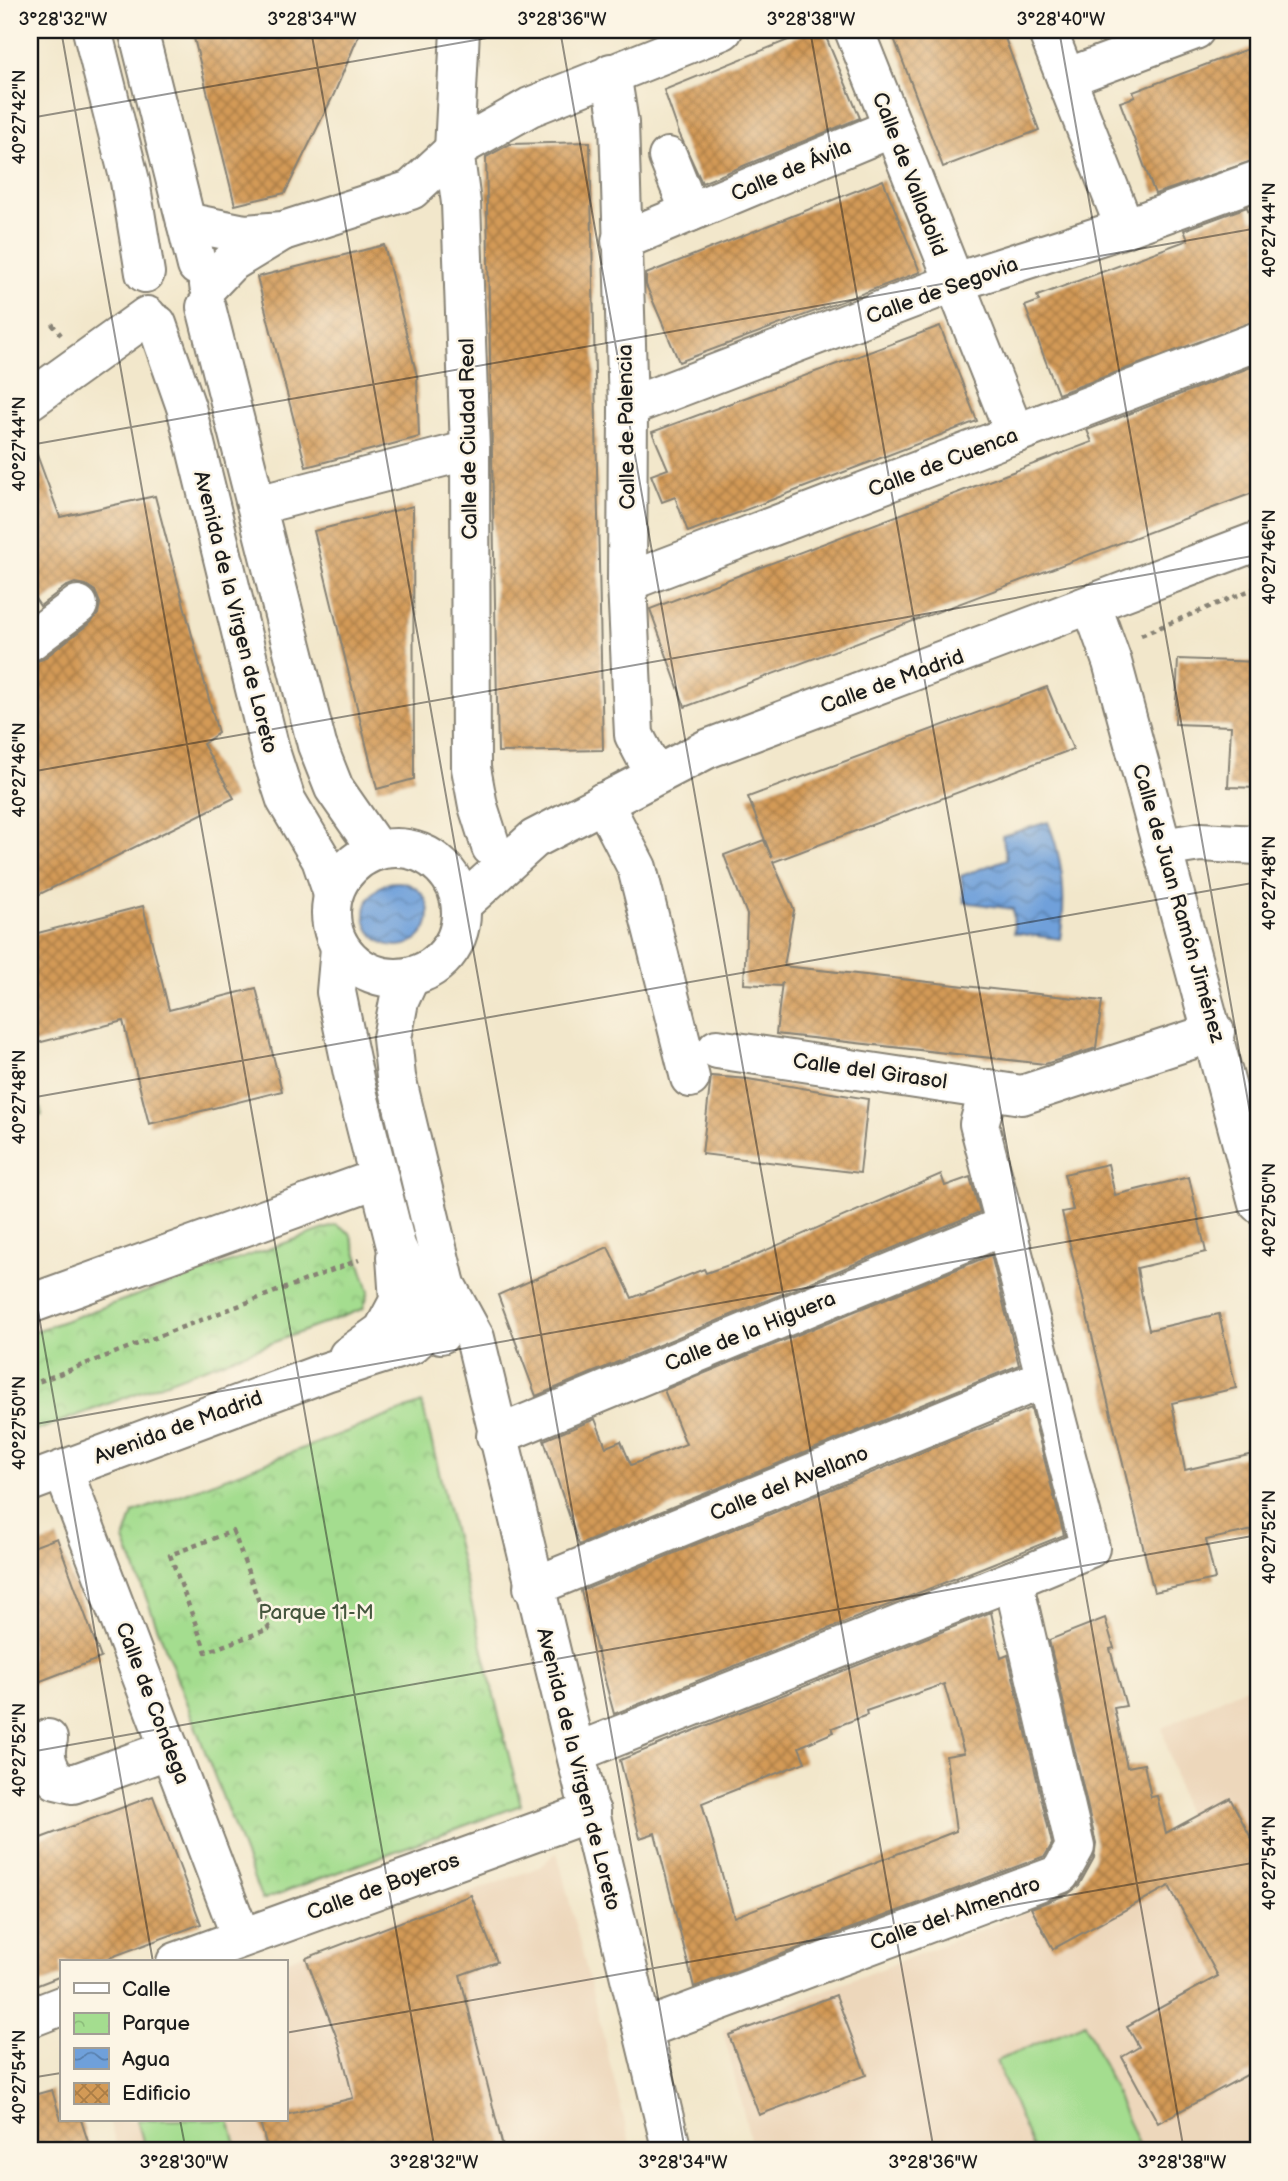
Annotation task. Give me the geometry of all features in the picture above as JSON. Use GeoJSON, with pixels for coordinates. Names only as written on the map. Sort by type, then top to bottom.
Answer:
{"type":"FeatureCollection","features":[{"type":"Feature","properties":{"kind":"street","name":"Avenida de la Virgen de Loreto"},"geometry":{"type":"LineString","coordinates":[[92,30],[131,181],[145,273],[139,295],[152,320],[186,407],[271,754],[286,800],[321,859],[333,894]]}},
{"type":"Feature","properties":{"kind":"street"},"geometry":{"type":"LineString","coordinates":[[138,30],[317,745],[334,788],[377,850]]}},
{"type":"Feature","properties":{"kind":"street","name":"Calle de Ciudad Real"},"geometry":{"type":"LineString","coordinates":[[460,30],[454,150],[461,203],[470,450],[471,768],[478,806],[491,847]]}},
{"type":"Feature","properties":{"kind":"street","name":"Calle de Valladolid"},"geometry":{"type":"LineString","coordinates":[[853,30],[1015,434]]}},
{"type":"Feature","properties":{"kind":"street"},"geometry":{"type":"LineString","coordinates":[[1047,30],[1125,228]]}},
{"type":"Feature","properties":{"kind":"street"},"geometry":{"type":"LineString","coordinates":[[1066,78],[1195,30]]}},
{"type":"Feature","properties":{"kind":"street"},"geometry":{"type":"LineString","coordinates":[[204,286],[230,263],[283,231],[411,190],[454,150],[530,107],[714,31]]}},
{"type":"Feature","properties":{"kind":"street","name":"Calle de Palencia"},"geometry":{"type":"LineString","coordinates":[[611,73],[619,123],[628,407],[627,582],[634,735],[655,775]]}},
{"type":"Feature","properties":{"kind":"street","name":"Calle de Ávila"},"geometry":{"type":"LineString","coordinates":[[621,242],[892,128]]}},
{"type":"Feature","properties":{"kind":"street"},"geometry":{"type":"LineString","coordinates":[[668,157],[690,212]]}},
{"type":"Feature","properties":{"kind":"street","name":"Calle de Segovia"},"geometry":{"type":"LineString","coordinates":[[628,407],[953,283],[1125,228],[1258,180]]}},
{"type":"Feature","properties":{"kind":"street"},"geometry":{"type":"LineString","coordinates":[[186,222],[244,234],[283,231]]}},
{"type":"Feature","properties":{"kind":"street"},"geometry":{"type":"LineString","coordinates":[[30,400],[152,320],[171,328],[185,326],[198,319],[212,251],[244,234]]}},
{"type":"Feature","properties":{"kind":"street"},"geometry":{"type":"LineString","coordinates":[[145,273],[156,263],[170,258],[184,259],[204,286]]}},
{"type":"Feature","properties":{"kind":"street","name":"Calle de Cuenca"},"geometry":{"type":"LineString","coordinates":[[627,582],[1015,434],[1255,351]]}},
{"type":"Feature","properties":{"kind":"street"},"geometry":{"type":"LineString","coordinates":[[258,505],[470,450]]}},
{"type":"Feature","properties":{"kind":"street","name":"Calle de Madrid"},"geometry":{"type":"LineString","coordinates":[[461,905],[534,839],[707,749],[1092,606],[1258,541]]}},
{"type":"Feature","properties":{"kind":"street"},"geometry":{"type":"LineString","coordinates":[[33,633],[78,605]]}},
{"type":"Feature","properties":{"kind":"street","name":"Calle de Juan Ramón Jiménez"},"geometry":{"type":"LineString","coordinates":[[1092,606],[1112,662],[1214,1032],[1247,1112],[1258,1203]]}},
{"type":"Feature","properties":{"kind":"street"},"geometry":{"type":"LineString","coordinates":[[603,803],[637,868],[690,1077]]}},
{"type":"Feature","properties":{"kind":"street","name":"Calle de Madrid"},"geometry":{"type":"LineString","coordinates":[[442,866],[491,847],[534,839]]}},
{"type":"Feature","properties":{"kind":"street"},"geometry":{"type":"LineString","coordinates":[[1162,848],[1200,842],[1258,845]]}},
{"type":"Feature","properties":{"kind":"street"},"geometry":{"type":"LineString","coordinates":[[401,848],[421,853],[442,866],[455,885],[461,905],[460,929],[449,952],[432,968],[411,977],[391,979],[369,973],[353,962],[340,948],[333,931],[333,894],[343,875],[357,860],[377,850],[401,848]]}},
{"type":"Feature","properties":{"kind":"street","name":"Avenida de la Virgen de Loreto"},"geometry":{"type":"LineString","coordinates":[[340,948],[336,992],[396,1246],[433,1325],[485,1387]]}},
{"type":"Feature","properties":{"kind":"street","name":"Avenida de la Virgen de Loreto"},"geometry":{"type":"LineString","coordinates":[[411,977],[399,1001],[393,1038],[396,1077],[446,1285],[475,1338],[496,1436],[577,1752],[672,2151]]}},
{"type":"Feature","properties":{"kind":"street"},"geometry":{"type":"LineString","coordinates":[[577,1752],[1090,1548],[979,1124],[1006,1092],[1214,1032]]}},
{"type":"Feature","properties":{"kind":"street","name":"Calle del Girasol"},"geometry":{"type":"LineString","coordinates":[[717,1049],[1006,1092]]}},
{"type":"Feature","properties":{"kind":"street"},"geometry":{"type":"LineString","coordinates":[[30,1304],[379,1178]]}},
{"type":"Feature","properties":{"kind":"street","name":"Calle de la Higuera"},"geometry":{"type":"LineString","coordinates":[[496,1436],[1004,1226]]}},
{"type":"Feature","properties":{"kind":"street","name":"Avenida de Madrid"},"geometry":{"type":"LineString","coordinates":[[326,1372],[383,1331],[399,1301],[396,1246]]}},
{"type":"Feature","properties":{"kind":"street"},"geometry":{"type":"LineString","coordinates":[[433,1325],[446,1285]]}},
{"type":"Feature","properties":{"kind":"street","name":"Avenida de Madrid"},"geometry":{"type":"LineString","coordinates":[[46,1476],[326,1372],[411,1345],[433,1325]]}},
{"type":"Feature","properties":{"kind":"street","name":"Calle del Avellano"},"geometry":{"type":"LineString","coordinates":[[533,1587],[1045,1378]]}},
{"type":"Feature","properties":{"kind":"street","name":"Calle de Condega"},"geometry":{"type":"LineString","coordinates":[[46,1476],[170,1749],[241,1937]]}},
{"type":"Feature","properties":{"kind":"street","name":"Calle del Almendro"},"geometry":{"type":"LineString","coordinates":[[644,2029],[1059,1874],[1075,1847],[1013,1580]]}},
{"type":"Feature","properties":{"kind":"street"},"geometry":{"type":"LineString","coordinates":[[48,1739],[44,1752],[47,1766],[56,1780],[73,1784],[170,1749]]}},
{"type":"Feature","properties":{"kind":"street","name":"Calle de Boyeros"},"geometry":{"type":"LineString","coordinates":[[181,1960],[591,1812]]}},
{"type":"Feature","properties":{"kind":"street"},"geometry":{"type":"LineString","coordinates":[[30,2018],[60,2006]]}},
{"type":"Feature","properties":{"kind":"path"},"geometry":{"type":"LineString","coordinates":[[1112,662],[1146,651],[1140,632],[1258,587]]}},
{"type":"Feature","properties":{"kind":"path"},"geometry":{"type":"LineString","coordinates":[[30,1385],[396,1246]]}},
{"type":"Feature","properties":{"kind":"path"},"geometry":{"type":"LineString","coordinates":[[233,1531],[270,1629],[206,1652],[170,1555],[233,1531]]}},
{"type":"Feature","properties":{"kind":"shaded area"},"geometry":{"type":"Polygon","coordinates":[[[1258,1681],[1258,2151],[753,2151],[723,2030],[1092,1887],[1181,1831],[1187,1820],[1162,1728],[1258,1681]]]}},
{"type":"Feature","properties":{"kind":"shaded area"},"geometry":{"type":"Polygon","coordinates":[[[557,1852],[632,2151],[118,2151],[110,2122],[287,2122],[287,1960],[540,1867],[557,1852]]]}},
{"type":"Feature","properties":{"kind":"green space"},"geometry":{"type":"Polygon","coordinates":[[[30,1061],[42,1115],[30,1119],[30,1061]]]}},
{"type":"Feature","properties":{"kind":"green space"},"geometry":{"type":"Polygon","coordinates":[[[336,1225],[350,1233],[369,1291],[363,1309],[30,1433],[30,1333],[336,1225]]]}},
{"type":"Feature","properties":{"kind":"green space","name":"Parque 11-M"},"geometry":{"type":"Polygon","coordinates":[[[422,1403],[521,1805],[262,1900],[124,1540],[133,1513],[422,1403]]]}},
{"type":"Feature","properties":{"kind":"green space"},"geometry":{"type":"Polygon","coordinates":[[[1085,2023],[1141,2151],[1034,2151],[996,2061],[1085,2023]]]}},
{"type":"Feature","properties":{"kind":"green space"},"geometry":{"type":"Polygon","coordinates":[[[138,2122],[230,2122],[238,2151],[146,2151],[138,2122]]]}},
{"type":"Feature","properties":{"kind":"water"},"geometry":{"type":"Polygon","coordinates":[[[1048,822],[1058,851],[1063,880],[1060,939],[1014,933],[1013,909],[964,902],[961,876],[1007,859],[1002,836],[1048,822]]]}},
{"type":"Feature","properties":{"kind":"water"},"geometry":{"type":"Polygon","coordinates":[[[397,882],[409,884],[420,891],[427,902],[427,926],[420,937],[409,944],[397,946],[385,944],[374,937],[367,926],[365,914],[367,902],[374,891],[385,884],[397,882]]]}},
{"type":"Feature","properties":{"kind":"building"},"geometry":{"type":"Polygon","coordinates":[[[192,30],[232,30],[234,37],[261,30],[361,30],[334,94],[285,193],[235,205],[192,30]]]}},
{"type":"Feature","properties":{"kind":"building"},"geometry":{"type":"Polygon","coordinates":[[[813,30],[823,30],[860,118],[702,183],[679,133],[664,90],[813,30]]]}},
{"type":"Feature","properties":{"kind":"building"},"geometry":{"type":"Polygon","coordinates":[[[891,30],[1002,30],[1039,130],[943,167],[891,30]]]}},
{"type":"Feature","properties":{"kind":"building"},"geometry":{"type":"Polygon","coordinates":[[[1258,45],[1258,159],[1155,194],[1120,102],[1135,97],[1133,92],[1258,45]]]}},
{"type":"Feature","properties":{"kind":"building"},"geometry":{"type":"Polygon","coordinates":[[[590,142],[603,750],[498,752],[486,157],[510,144],[590,142]]]}},
{"type":"Feature","properties":{"kind":"building"},"geometry":{"type":"Polygon","coordinates":[[[883,180],[920,272],[679,362],[646,285],[646,274],[883,180]]]}},
{"type":"Feature","properties":{"kind":"building"},"geometry":{"type":"Polygon","coordinates":[[[1247,207],[1252,220],[1258,218],[1258,320],[1058,394],[1025,306],[1039,301],[1037,296],[1188,240],[1184,230],[1247,207]]]}},
{"type":"Feature","properties":{"kind":"building"},"geometry":{"type":"Polygon","coordinates":[[[384,245],[417,376],[419,437],[306,467],[257,277],[384,245]]]}},
{"type":"Feature","properties":{"kind":"building"},"geometry":{"type":"Polygon","coordinates":[[[940,326],[977,421],[688,532],[675,497],[662,502],[651,475],[668,469],[652,432],[940,326]]]}},
{"type":"Feature","properties":{"kind":"building"},"geometry":{"type":"Polygon","coordinates":[[[1251,367],[1258,387],[1258,491],[685,707],[650,609],[1092,442],[1087,430],[1251,367]]]}},
{"type":"Feature","properties":{"kind":"building"},"geometry":{"type":"Polygon","coordinates":[[[33,444],[60,517],[155,496],[218,733],[203,744],[234,798],[30,899],[30,663],[43,659],[91,622],[98,614],[100,603],[95,591],[86,585],[75,583],[65,587],[40,606],[30,591],[30,445],[33,444]]]}},
{"type":"Feature","properties":{"kind":"building"},"geometry":{"type":"Polygon","coordinates":[[[413,506],[414,779],[377,789],[314,531],[413,506]]]}},
{"type":"Feature","properties":{"kind":"building"},"geometry":{"type":"Polygon","coordinates":[[[1178,659],[1258,662],[1258,788],[1228,787],[1231,726],[1175,724],[1178,659]]]}},
{"type":"Feature","properties":{"kind":"building"},"geometry":{"type":"Polygon","coordinates":[[[1047,687],[1073,749],[773,862],[794,910],[784,966],[1102,1001],[1096,1048],[1045,1064],[776,1034],[782,982],[781,986],[744,984],[747,915],[724,855],[764,840],[772,858],[748,797],[1047,687]]]}},
{"type":"Feature","properties":{"kind":"building"},"geometry":{"type":"Polygon","coordinates":[[[143,906],[169,1010],[256,988],[282,1091],[149,1124],[123,1021],[30,1045],[30,935],[143,906]]]}},
{"type":"Feature","properties":{"kind":"building"},"geometry":{"type":"Polygon","coordinates":[[[711,1076],[748,1079],[868,1099],[860,1173],[702,1154],[711,1076]]]}},
{"type":"Feature","properties":{"kind":"building"},"geometry":{"type":"Polygon","coordinates":[[[1108,1164],[1115,1195],[1189,1177],[1206,1252],[1137,1268],[1149,1330],[1219,1314],[1236,1388],[1172,1403],[1185,1470],[1253,1454],[1258,1477],[1258,1529],[1206,1540],[1215,1579],[1154,1592],[1062,1212],[1073,1210],[1064,1174],[1108,1164]]]}},
{"type":"Feature","properties":{"kind":"building"},"geometry":{"type":"Polygon","coordinates":[[[941,1174],[945,1186],[970,1177],[980,1212],[536,1396],[498,1295],[608,1247],[632,1298],[704,1269],[706,1273],[746,1259],[941,1174]]]}},
{"type":"Feature","properties":{"kind":"building"},"geometry":{"type":"Polygon","coordinates":[[[991,1255],[1019,1365],[579,1545],[544,1440],[595,1419],[606,1447],[621,1441],[631,1465],[686,1444],[664,1390],[991,1255]]]}},
{"type":"Feature","properties":{"kind":"building"},"geometry":{"type":"Polygon","coordinates":[[[1031,1408],[1064,1535],[614,1714],[581,1591],[1031,1408]]]}},
{"type":"Feature","properties":{"kind":"building"},"geometry":{"type":"Polygon","coordinates":[[[57,1538],[101,1658],[30,1685],[30,1548],[57,1538]]]}},
{"type":"Feature","properties":{"kind":"building"},"geometry":{"type":"Polygon","coordinates":[[[991,1612],[1001,1658],[1008,1655],[1052,1844],[1045,1856],[694,1987],[655,1833],[640,1838],[620,1760],[991,1612]],[[944,1684],[866,1711],[867,1715],[832,1728],[834,1732],[799,1747],[805,1762],[702,1803],[734,1917],[956,1831],[946,1756],[964,1753],[944,1684]]]}},
{"type":"Feature","properties":{"kind":"building"},"geometry":{"type":"Polygon","coordinates":[[[1105,1618],[1114,1648],[1110,1649],[1126,1706],[1114,1708],[1127,1767],[1144,1764],[1151,1797],[1157,1796],[1166,1833],[1230,1798],[1258,1851],[1258,2069],[1158,2123],[1122,2057],[1139,2047],[1127,2026],[1218,1976],[1169,1886],[1053,1949],[1031,1908],[1068,1894],[1079,1885],[1094,1858],[1096,1843],[1049,1640],[1105,1618]]]}},
{"type":"Feature","properties":{"kind":"building"},"geometry":{"type":"Polygon","coordinates":[[[153,1796],[201,1924],[103,1960],[60,1960],[60,1976],[30,1988],[30,1842],[153,1796]]]}},
{"type":"Feature","properties":{"kind":"building"},"geometry":{"type":"Polygon","coordinates":[[[471,1895],[497,1962],[460,1975],[504,2151],[268,2151],[260,2122],[287,2122],[287,2114],[353,2098],[340,2046],[306,1958],[471,1895]]]}},
{"type":"Feature","properties":{"kind":"building"},"geometry":{"type":"Polygon","coordinates":[[[836,1995],[866,2075],[759,2115],[729,2035],[836,1995]]]}},
{"type":"Feature","properties":{"kind":"building"},"geometry":{"type":"Polygon","coordinates":[[[52,2090],[60,2122],[82,2122],[91,2151],[30,2151],[30,2096],[52,2090]]]}}]}
